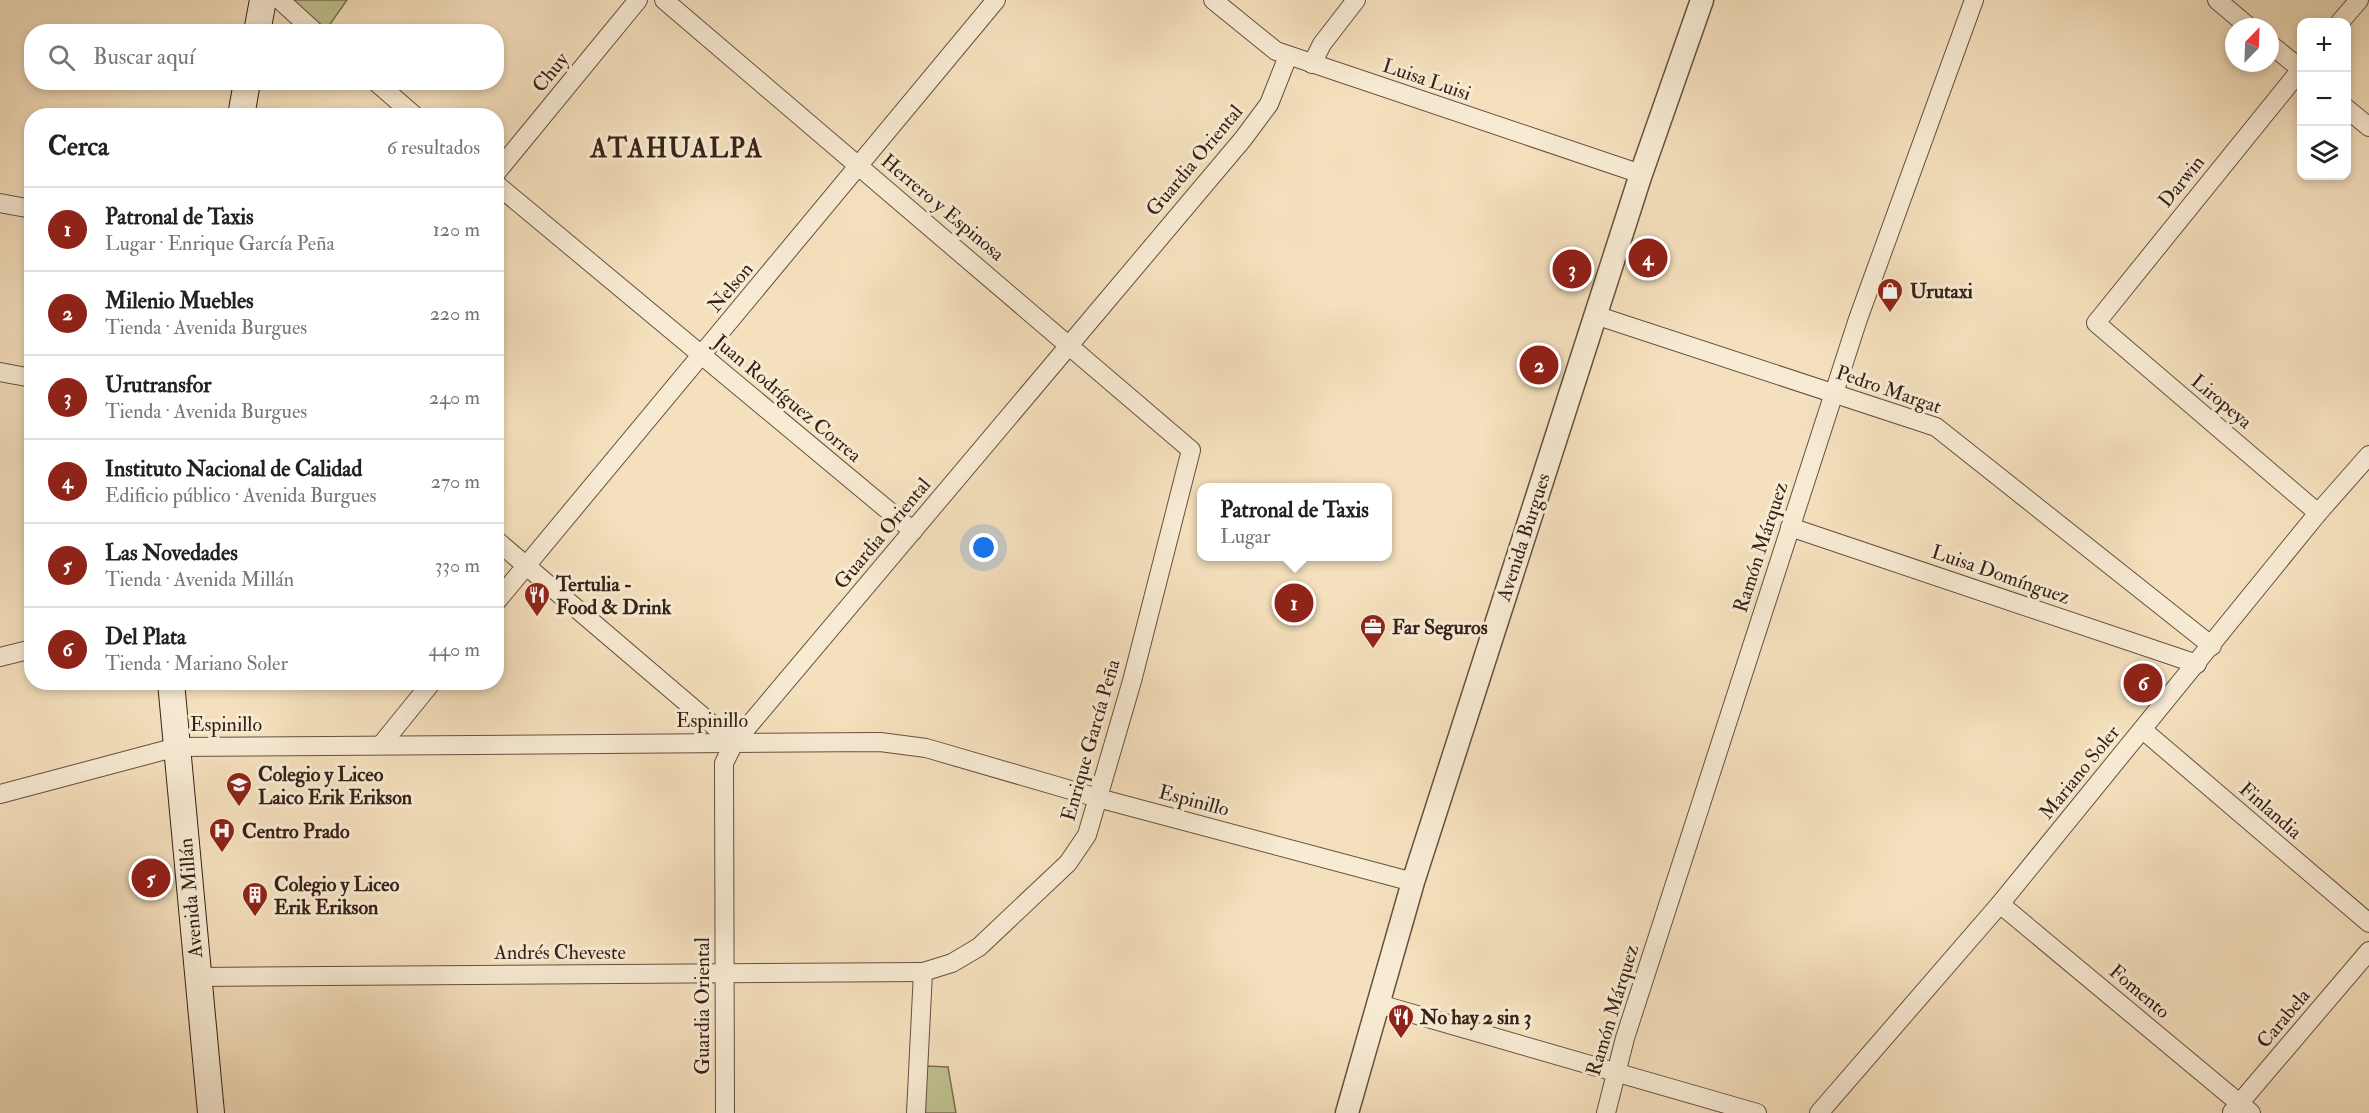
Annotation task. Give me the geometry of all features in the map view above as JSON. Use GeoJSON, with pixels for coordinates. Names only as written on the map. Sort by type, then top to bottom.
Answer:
{"type":"FeatureCollection","features":[{"type":"Feature","properties":{"kind":"main road"},"geometry":{"type":"LineString","coordinates":[[258,24],[263,0]]}},
{"type":"Feature","properties":{"kind":"main road"},"geometry":{"type":"LineString","coordinates":[[242,108],[246,90]]}},
{"type":"Feature","properties":{"kind":"main road","name":"Avenida Millán"},"geometry":{"type":"LineString","coordinates":[[172,690],[211,1113]]}},
{"type":"Feature","properties":{"kind":"street"},"geometry":{"type":"LineString","coordinates":[[280,0],[306,24]]}},
{"type":"Feature","properties":{"kind":"street","name":"Chuy"},"geometry":{"type":"LineString","coordinates":[[504,163],[638,0]]}},
{"type":"Feature","properties":{"kind":"street","name":"Herrero y Espinosa"},"geometry":{"type":"LineString","coordinates":[[664,0],[1191,450]]}},
{"type":"Feature","properties":{"kind":"street","name":"Nelson"},"geometry":{"type":"LineString","coordinates":[[504,592],[703,356],[996,0]]}},
{"type":"Feature","properties":{"kind":"street","name":"Luisa Luisi"},"geometry":{"type":"LineString","coordinates":[[1213,0],[1267,45],[1288,56],[1641,174]]}},
{"type":"Feature","properties":{"kind":"street"},"geometry":{"type":"LineString","coordinates":[[1312,64],[1322,44],[1356,0]]}},
{"type":"Feature","properties":{"kind":"street","name":"Avenida Burgues"},"geometry":{"type":"LineString","coordinates":[[1347,1113],[1413,882],[1641,174],[1702,0]]}},
{"type":"Feature","properties":{"kind":"street","name":"Ramón Márquez"},"geometry":{"type":"LineString","coordinates":[[1606,1113],[1629,1027],[1833,393],[1883,247],[1974,0]]}},
{"type":"Feature","properties":{"kind":"street"},"geometry":{"type":"LineString","coordinates":[[2217,0],[2238,18]]}},
{"type":"Feature","properties":{"kind":"street"},"geometry":{"type":"LineString","coordinates":[[2343,18],[2359,0]]}},
{"type":"Feature","properties":{"kind":"street"},"geometry":{"type":"LineString","coordinates":[[2279,51],[2297,66]]}},
{"type":"Feature","properties":{"kind":"street","name":"Guardia Oriental"},"geometry":{"type":"LineString","coordinates":[[724,1113],[726,974],[724,763],[734,742],[1243,139],[1269,104],[1288,56]]}},
{"type":"Feature","properties":{"kind":"street","name":"Darwin"},"geometry":{"type":"LineString","coordinates":[[2096,323],[2299,72]]}},
{"type":"Feature","properties":{"kind":"street"},"geometry":{"type":"LineString","coordinates":[[385,90],[406,108]]}},
{"type":"Feature","properties":{"kind":"street"},"geometry":{"type":"LineString","coordinates":[[2351,112],[2369,127]]}},
{"type":"Feature","properties":{"kind":"street","name":"Juan Rodríguez Correa"},"geometry":{"type":"LineString","coordinates":[[504,191],[913,531]]}},
{"type":"Feature","properties":{"kind":"street"},"geometry":{"type":"LineString","coordinates":[[0,203],[24,208]]}},
{"type":"Feature","properties":{"kind":"street","name":"Pedro Margat"},"geometry":{"type":"LineString","coordinates":[[1595,315],[1936,427],[2212,646]]}},
{"type":"Feature","properties":{"kind":"street","name":"Liropeya"},"geometry":{"type":"LineString","coordinates":[[2096,323],[2318,513]]}},
{"type":"Feature","properties":{"kind":"street"},"geometry":{"type":"LineString","coordinates":[[0,372],[24,376]]}},
{"type":"Feature","properties":{"kind":"street","name":"Enrique García Peña"},"geometry":{"type":"LineString","coordinates":[[923,972],[952,963],[979,947],[1060,871],[1075,855],[1087,835],[1132,681],[1191,450]]}},
{"type":"Feature","properties":{"kind":"street","name":"Mariano Soler"},"geometry":{"type":"LineString","coordinates":[[1820,1113],[2000,904],[2318,513],[2369,455]]}},
{"type":"Feature","properties":{"kind":"street","name":"Luisa Domínguez"},"geometry":{"type":"LineString","coordinates":[[1790,527],[2197,664]]}},
{"type":"Feature","properties":{"kind":"street"},"geometry":{"type":"LineString","coordinates":[[504,547],[734,742]]}},
{"type":"Feature","properties":{"kind":"street"},"geometry":{"type":"LineString","coordinates":[[0,657],[24,651]]}},
{"type":"Feature","properties":{"kind":"street"},"geometry":{"type":"LineString","coordinates":[[381,746],[426,690]]}},
{"type":"Feature","properties":{"kind":"street","name":"Finlandia"},"geometry":{"type":"LineString","coordinates":[[2143,730],[2369,923]]}},
{"type":"Feature","properties":{"kind":"street","name":"Espinillo"},"geometry":{"type":"LineString","coordinates":[[0,794],[177,747],[734,742],[901,744],[926,748],[1098,798],[1413,882]]}},
{"type":"Feature","properties":{"kind":"street","name":"Fomento"},"geometry":{"type":"LineString","coordinates":[[2000,904],[2241,1110]]}},
{"type":"Feature","properties":{"kind":"street","name":"Carabela"},"geometry":{"type":"LineString","coordinates":[[2241,1110],[2369,951]]}},
{"type":"Feature","properties":{"kind":"street"},"geometry":{"type":"LineString","coordinates":[[916,1113],[923,972]]}},
{"type":"Feature","properties":{"kind":"street","name":"Andrés Cheveste"},"geometry":{"type":"LineString","coordinates":[[197,977],[923,972]]}},
{"type":"Feature","properties":{"kind":"street"},"geometry":{"type":"LineString","coordinates":[[1379,1004],[1757,1113]]}},
{"type":"Feature","properties":{"kind":"green space"},"geometry":{"type":"Polygon","coordinates":[[[292,0],[347,0],[330,24],[319,24],[292,0]]]}},
{"type":"Feature","properties":{"kind":"green space"},"geometry":{"type":"Polygon","coordinates":[[[927,1066],[948,1067],[956,1113],[924,1113],[927,1066]]]}},
{"type":"Feature","properties":{"kind":"place","name":"Instituto Nacional de Calidad"},"geometry":{"type":"Point","coordinates":[1648,258]}},
{"type":"Feature","properties":{"kind":"place","name":"Urutransfor"},"geometry":{"type":"Point","coordinates":[1572,269]}},
{"type":"Feature","properties":{"kind":"place","name":"Urutaxi"},"geometry":{"type":"Point","coordinates":[1890,314]}},
{"type":"Feature","properties":{"kind":"place","name":"Milenio Muebles"},"geometry":{"type":"Point","coordinates":[1539,365]}},
{"type":"Feature","properties":{"kind":"place","name":"Patronal de Taxis"},"geometry":{"type":"Point","coordinates":[1294,603]}},
{"type":"Feature","properties":{"kind":"place","name":"Tertulia - Food & Drink"},"geometry":{"type":"Point","coordinates":[537,618]}},
{"type":"Feature","properties":{"kind":"place","name":"Far Seguros"},"geometry":{"type":"Point","coordinates":[1373,650]}},
{"type":"Feature","properties":{"kind":"place","name":"Del Plata"},"geometry":{"type":"Point","coordinates":[2143,683]}},
{"type":"Feature","properties":{"kind":"place","name":"Colegio y Liceo Laico Erik Erikson"},"geometry":{"type":"Point","coordinates":[239,808]}},
{"type":"Feature","properties":{"kind":"place","name":"Centro Prado"},"geometry":{"type":"Point","coordinates":[222,854]}},
{"type":"Feature","properties":{"kind":"place","name":"Las Novedades"},"geometry":{"type":"Point","coordinates":[151,878]}},
{"type":"Feature","properties":{"kind":"place","name":"Colegio y Liceo Erik Erikson"},"geometry":{"type":"Point","coordinates":[255,918]}},
{"type":"Feature","properties":{"kind":"place","name":"No hay 2 sin 3"},"geometry":{"type":"Point","coordinates":[1401,1040]}},
{"type":"Feature","properties":{"kind":"district","name":"ATAHUALPA"},"geometry":{"type":"Point","coordinates":[677,148]}}]}
